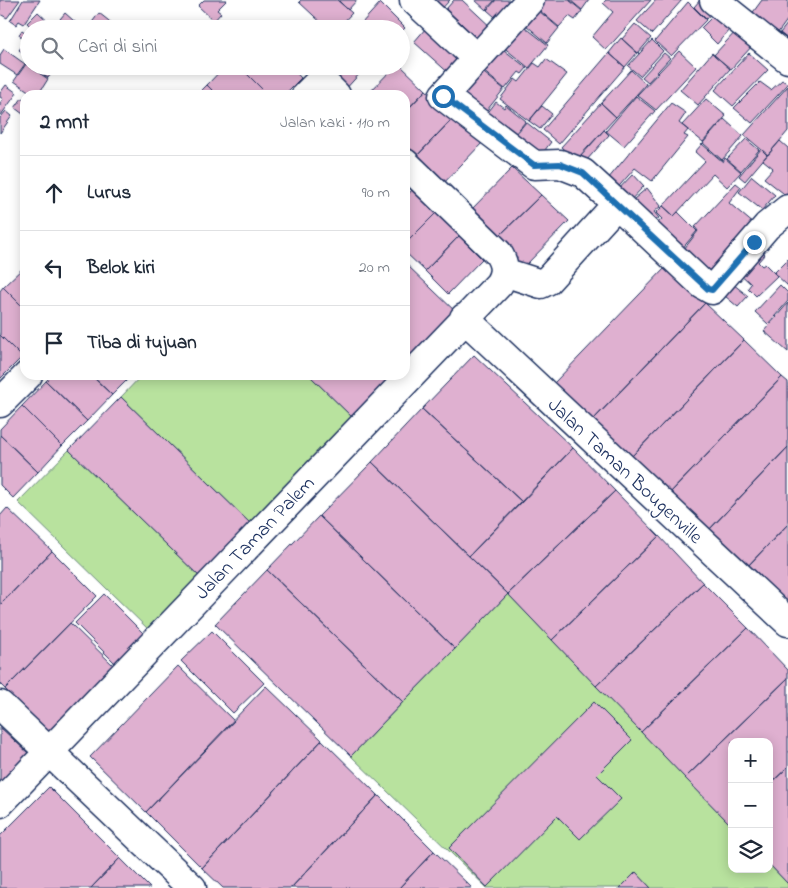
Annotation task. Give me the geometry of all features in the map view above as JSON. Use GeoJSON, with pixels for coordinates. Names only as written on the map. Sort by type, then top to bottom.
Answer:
{"type":"FeatureCollection","features":[{"type":"Feature","properties":{"kind":"street"},"geometry":{"type":"LineString","coordinates":[[414,0],[476,58]]}},
{"type":"Feature","properties":{"kind":"street"},"geometry":{"type":"LineString","coordinates":[[530,0],[443,96],[534,165],[560,164],[583,173],[703,285],[712,290],[767,226],[788,209]]}},
{"type":"Feature","properties":{"kind":"street"},"geometry":{"type":"LineString","coordinates":[[714,0],[788,59]]}},
{"type":"Feature","properties":{"kind":"street"},"geometry":{"type":"LineString","coordinates":[[311,90],[321,80],[331,90]]}},
{"type":"Feature","properties":{"kind":"street"},"geometry":{"type":"LineString","coordinates":[[410,168],[498,253],[504,261],[504,271],[541,284],[547,281],[616,204]]}},
{"type":"Feature","properties":{"kind":"street","name":"Jalan Taman Palem"},"geometry":{"type":"LineString","coordinates":[[410,374],[499,284],[504,271]]}},
{"type":"Feature","properties":{"kind":"street","name":"Jalan Taman Bougenville"},"geometry":{"type":"LineString","coordinates":[[464,318],[788,622]]}},
{"type":"Feature","properties":{"kind":"street"},"geometry":{"type":"LineString","coordinates":[[0,403],[23,380]]}},
{"type":"Feature","properties":{"kind":"street","name":"Jalan Taman Palem"},"geometry":{"type":"LineString","coordinates":[[0,803],[404,380]]}},
{"type":"Feature","properties":{"kind":"street"},"geometry":{"type":"LineString","coordinates":[[0,704],[192,888]]}},
{"type":"Feature","properties":{"kind":"green space"},"geometry":{"type":"Polygon","coordinates":[[[137,380],[314,380],[356,421],[254,527],[121,397],[137,380]]]}},
{"type":"Feature","properties":{"kind":"green space"},"geometry":{"type":"Polygon","coordinates":[[[69,450],[202,579],[151,632],[18,502],[69,450]]]}},
{"type":"Feature","properties":{"kind":"green space"},"geometry":{"type":"Polygon","coordinates":[[[508,594],[728,822],[728,873],[773,873],[773,868],[788,884],[788,888],[651,888],[636,873],[620,888],[487,888],[351,756],[508,594]]]}},
{"type":"Feature","properties":{"kind":"building"},"geometry":{"type":"Polygon","coordinates":[[[0,0],[20,0],[7,18],[0,14],[0,0]]]}},
{"type":"Feature","properties":{"kind":"building"},"geometry":{"type":"Polygon","coordinates":[[[23,0],[40,0],[27,20],[20,20],[16,25],[10,21],[23,0]]]}},
{"type":"Feature","properties":{"kind":"building"},"geometry":{"type":"Polygon","coordinates":[[[204,0],[227,0],[217,10],[221,13],[215,20],[198,6],[204,0]]]}},
{"type":"Feature","properties":{"kind":"building"},"geometry":{"type":"Polygon","coordinates":[[[301,0],[337,0],[352,13],[345,20],[318,20],[299,2],[301,0]]]}},
{"type":"Feature","properties":{"kind":"building"},"geometry":{"type":"Polygon","coordinates":[[[338,0],[357,0],[348,10],[338,0]]]}},
{"type":"Feature","properties":{"kind":"building"},"geometry":{"type":"Polygon","coordinates":[[[419,0],[450,0],[435,16],[419,0]]]}},
{"type":"Feature","properties":{"kind":"building"},"geometry":{"type":"Polygon","coordinates":[[[454,0],[462,0],[494,30],[482,43],[446,9],[454,0]]]}},
{"type":"Feature","properties":{"kind":"building"},"geometry":{"type":"Polygon","coordinates":[[[475,0],[495,0],[486,10],[475,0]]]}},
{"type":"Feature","properties":{"kind":"building"},"geometry":{"type":"Polygon","coordinates":[[[496,0],[524,0],[503,24],[487,10],[496,0]]]}},
{"type":"Feature","properties":{"kind":"building"},"geometry":{"type":"Polygon","coordinates":[[[537,0],[569,0],[582,11],[575,20],[569,16],[559,27],[533,5],[537,0]]]}},
{"type":"Feature","properties":{"kind":"building"},"geometry":{"type":"Polygon","coordinates":[[[570,0],[589,0],[582,10],[570,0]]]}},
{"type":"Feature","properties":{"kind":"building"},"geometry":{"type":"Polygon","coordinates":[[[606,0],[651,0],[606,50],[592,37],[613,12],[603,3],[606,0]]]}},
{"type":"Feature","properties":{"kind":"building"},"geometry":{"type":"Polygon","coordinates":[[[656,0],[682,0],[652,34],[637,21],[656,0]]]}},
{"type":"Feature","properties":{"kind":"building"},"geometry":{"type":"Polygon","coordinates":[[[700,0],[708,0],[716,8],[706,19],[694,7],[700,0]]]}},
{"type":"Feature","properties":{"kind":"building"},"geometry":{"type":"Polygon","coordinates":[[[762,0],[788,0],[788,19],[777,34],[751,15],[762,0]]]}},
{"type":"Feature","properties":{"kind":"building"},"geometry":{"type":"Polygon","coordinates":[[[688,2],[706,20],[671,56],[655,41],[688,2]]]}},
{"type":"Feature","properties":{"kind":"building"},"geometry":{"type":"Polygon","coordinates":[[[380,3],[397,20],[365,20],[380,3]]]}},
{"type":"Feature","properties":{"kind":"building"},"geometry":{"type":"Polygon","coordinates":[[[532,5],[559,28],[547,43],[519,19],[532,5]]]}},
{"type":"Feature","properties":{"kind":"building"},"geometry":{"type":"Polygon","coordinates":[[[720,9],[735,23],[717,44],[701,28],[720,9]]]}},
{"type":"Feature","properties":{"kind":"building"},"geometry":{"type":"Polygon","coordinates":[[[38,12],[46,20],[30,20],[38,12]]]}},
{"type":"Feature","properties":{"kind":"building"},"geometry":{"type":"Polygon","coordinates":[[[65,13],[73,20],[61,20],[65,13]]]}},
{"type":"Feature","properties":{"kind":"building"},"geometry":{"type":"Polygon","coordinates":[[[99,13],[108,20],[94,20],[99,13]]]}},
{"type":"Feature","properties":{"kind":"building"},"geometry":{"type":"Polygon","coordinates":[[[516,20],[548,45],[529,68],[502,46],[516,20]]]}},
{"type":"Feature","properties":{"kind":"building"},"geometry":{"type":"Polygon","coordinates":[[[432,21],[470,56],[452,76],[414,42],[432,21]]]}},
{"type":"Feature","properties":{"kind":"building"},"geometry":{"type":"Polygon","coordinates":[[[788,23],[788,39],[780,33],[788,23]]]}},
{"type":"Feature","properties":{"kind":"building"},"geometry":{"type":"Polygon","coordinates":[[[635,24],[651,38],[638,53],[622,39],[635,24]]]}},
{"type":"Feature","properties":{"kind":"building"},"geometry":{"type":"Polygon","coordinates":[[[737,30],[754,44],[731,69],[714,55],[737,30]]]}},
{"type":"Feature","properties":{"kind":"building"},"geometry":{"type":"Polygon","coordinates":[[[621,38],[637,53],[625,67],[609,53],[621,38]]]}},
{"type":"Feature","properties":{"kind":"building"},"geometry":{"type":"Polygon","coordinates":[[[652,40],[663,51],[640,76],[628,66],[652,40]]]}},
{"type":"Feature","properties":{"kind":"building"},"geometry":{"type":"Polygon","coordinates":[[[495,43],[527,68],[522,74],[519,72],[505,89],[477,66],[495,43]]]}},
{"type":"Feature","properties":{"kind":"building"},"geometry":{"type":"Polygon","coordinates":[[[4,49],[20,60],[20,71],[17,75],[0,64],[0,55],[4,49]]]}},
{"type":"Feature","properties":{"kind":"building"},"geometry":{"type":"Polygon","coordinates":[[[679,51],[696,67],[656,110],[637,95],[679,51]]]}},
{"type":"Feature","properties":{"kind":"building"},"geometry":{"type":"Polygon","coordinates":[[[609,53],[625,67],[559,144],[543,130],[609,53]]]}},
{"type":"Feature","properties":{"kind":"building"},"geometry":{"type":"Polygon","coordinates":[[[664,53],[670,58],[648,82],[642,77],[664,53]]]}},
{"type":"Feature","properties":{"kind":"building"},"geometry":{"type":"Polygon","coordinates":[[[712,53],[730,69],[698,105],[680,90],[712,53]]]}},
{"type":"Feature","properties":{"kind":"building"},"geometry":{"type":"Polygon","coordinates":[[[749,53],[768,70],[733,106],[715,90],[749,53]]]}},
{"type":"Feature","properties":{"kind":"building"},"geometry":{"type":"Polygon","coordinates":[[[546,59],[567,74],[529,121],[500,99],[515,79],[519,82],[534,63],[540,67],[546,59]]]}},
{"type":"Feature","properties":{"kind":"building"},"geometry":{"type":"Polygon","coordinates":[[[475,66],[504,89],[479,120],[447,95],[475,66]]]}},
{"type":"Feature","properties":{"kind":"building"},"geometry":{"type":"Polygon","coordinates":[[[631,70],[646,84],[616,117],[601,103],[631,70]]]}},
{"type":"Feature","properties":{"kind":"building"},"geometry":{"type":"Polygon","coordinates":[[[20,72],[20,75],[42,75],[48,79],[41,90],[27,90],[14,81],[20,72]]]}},
{"type":"Feature","properties":{"kind":"building"},"geometry":{"type":"Polygon","coordinates":[[[216,75],[248,75],[263,90],[212,90],[207,85],[216,75]]]}},
{"type":"Feature","properties":{"kind":"building"},"geometry":{"type":"Polygon","coordinates":[[[248,75],[298,75],[301,78],[289,90],[263,90],[248,75]]]}},
{"type":"Feature","properties":{"kind":"building"},"geometry":{"type":"Polygon","coordinates":[[[326,75],[358,75],[345,90],[341,90],[326,75]]]}},
{"type":"Feature","properties":{"kind":"building"},"geometry":{"type":"Polygon","coordinates":[[[386,75],[410,75],[426,90],[410,107],[410,90],[372,90],[386,75]]]}},
{"type":"Feature","properties":{"kind":"building"},"geometry":{"type":"Polygon","coordinates":[[[782,80],[788,84],[752,123],[734,108],[760,82],[771,90],[782,80]]]}},
{"type":"Feature","properties":{"kind":"building"},"geometry":{"type":"Polygon","coordinates":[[[6,85],[17,93],[1,115],[0,103],[3,99],[0,97],[0,93],[6,85]]]}},
{"type":"Feature","properties":{"kind":"building"},"geometry":{"type":"Polygon","coordinates":[[[207,85],[212,90],[202,90],[207,85]]]}},
{"type":"Feature","properties":{"kind":"building"},"geometry":{"type":"Polygon","coordinates":[[[788,86],[788,131],[768,155],[744,135],[788,86]]]}},
{"type":"Feature","properties":{"kind":"building"},"geometry":{"type":"Polygon","coordinates":[[[426,90],[455,116],[414,159],[410,155],[410,107],[426,90]]]}},
{"type":"Feature","properties":{"kind":"building"},"geometry":{"type":"Polygon","coordinates":[[[636,96],[655,111],[624,146],[606,131],[636,96]]]}},
{"type":"Feature","properties":{"kind":"building"},"geometry":{"type":"Polygon","coordinates":[[[706,99],[726,116],[703,142],[682,125],[706,99]]]}},
{"type":"Feature","properties":{"kind":"building"},"geometry":{"type":"Polygon","coordinates":[[[20,101],[20,112],[15,108],[20,101]]]}},
{"type":"Feature","properties":{"kind":"building"},"geometry":{"type":"Polygon","coordinates":[[[496,102],[504,108],[506,105],[526,121],[509,141],[482,120],[496,102]]]}},
{"type":"Feature","properties":{"kind":"building"},"geometry":{"type":"Polygon","coordinates":[[[601,103],[616,117],[576,160],[561,147],[601,103]]]}},
{"type":"Feature","properties":{"kind":"building"},"geometry":{"type":"Polygon","coordinates":[[[671,103],[686,113],[679,123],[688,130],[684,135],[688,137],[652,181],[635,168],[613,193],[603,185],[671,103]]]}},
{"type":"Feature","properties":{"kind":"building"},"geometry":{"type":"Polygon","coordinates":[[[542,106],[552,114],[540,129],[529,121],[542,106]]]}},
{"type":"Feature","properties":{"kind":"building"},"geometry":{"type":"Polygon","coordinates":[[[6,111],[12,116],[0,133],[0,118],[6,111]]]}},
{"type":"Feature","properties":{"kind":"building"},"geometry":{"type":"Polygon","coordinates":[[[455,116],[483,142],[441,186],[414,159],[455,116]]]}},
{"type":"Feature","properties":{"kind":"building"},"geometry":{"type":"Polygon","coordinates":[[[724,119],[743,136],[722,160],[703,143],[724,119]]]}},
{"type":"Feature","properties":{"kind":"building"},"geometry":{"type":"Polygon","coordinates":[[[526,122],[551,142],[535,163],[509,143],[526,122]]]}},
{"type":"Feature","properties":{"kind":"building"},"geometry":{"type":"Polygon","coordinates":[[[604,130],[609,135],[586,161],[581,156],[604,130]]]}},
{"type":"Feature","properties":{"kind":"building"},"geometry":{"type":"Polygon","coordinates":[[[746,139],[759,150],[741,171],[727,159],[746,139]]]}},
{"type":"Feature","properties":{"kind":"building"},"geometry":{"type":"Polygon","coordinates":[[[780,141],[788,148],[788,197],[764,178],[773,168],[763,160],[780,141]]]}},
{"type":"Feature","properties":{"kind":"building"},"geometry":{"type":"Polygon","coordinates":[[[702,144],[723,162],[725,158],[741,172],[727,187],[713,174],[674,216],[663,206],[705,161],[695,152],[702,144]]]}},
{"type":"Feature","properties":{"kind":"building"},"geometry":{"type":"Polygon","coordinates":[[[761,149],[767,155],[745,181],[739,176],[761,149]]]}},
{"type":"Feature","properties":{"kind":"building"},"geometry":{"type":"Polygon","coordinates":[[[512,168],[541,195],[495,240],[468,213],[512,168]]]}},
{"type":"Feature","properties":{"kind":"building"},"geometry":{"type":"Polygon","coordinates":[[[633,174],[644,186],[626,205],[615,193],[633,174]]]}},
{"type":"Feature","properties":{"kind":"building"},"geometry":{"type":"Polygon","coordinates":[[[752,176],[775,195],[762,210],[739,192],[752,176]]]}},
{"type":"Feature","properties":{"kind":"building"},"geometry":{"type":"Polygon","coordinates":[[[736,183],[741,187],[729,203],[761,230],[710,288],[677,258],[698,231],[695,227],[736,183]]]}},
{"type":"Feature","properties":{"kind":"building"},"geometry":{"type":"Polygon","coordinates":[[[647,188],[661,206],[654,212],[659,218],[646,227],[627,205],[647,188]]]}},
{"type":"Feature","properties":{"kind":"building"},"geometry":{"type":"Polygon","coordinates":[[[412,190],[436,213],[410,239],[410,192],[412,190]]]}},
{"type":"Feature","properties":{"kind":"building"},"geometry":{"type":"Polygon","coordinates":[[[541,195],[569,221],[523,268],[495,240],[541,195]]]}},
{"type":"Feature","properties":{"kind":"building"},"geometry":{"type":"Polygon","coordinates":[[[663,206],[674,216],[678,212],[697,231],[676,256],[651,229],[662,219],[656,213],[663,206]]]}},
{"type":"Feature","properties":{"kind":"building"},"geometry":{"type":"Polygon","coordinates":[[[436,213],[459,236],[425,271],[410,257],[410,239],[436,213]]]}},
{"type":"Feature","properties":{"kind":"building"},"geometry":{"type":"Polygon","coordinates":[[[459,236],[482,259],[448,294],[425,271],[459,236]]]}},
{"type":"Feature","properties":{"kind":"building"},"geometry":{"type":"Polygon","coordinates":[[[759,248],[765,254],[758,262],[762,266],[765,264],[777,276],[756,296],[748,288],[751,284],[733,267],[759,248]]]}},
{"type":"Feature","properties":{"kind":"building"},"geometry":{"type":"Polygon","coordinates":[[[788,259],[788,286],[774,273],[788,259]]]}},
{"type":"Feature","properties":{"kind":"building"},"geometry":{"type":"Polygon","coordinates":[[[667,266],[705,303],[593,420],[554,383],[667,266]]]}},
{"type":"Feature","properties":{"kind":"building"},"geometry":{"type":"Polygon","coordinates":[[[410,268],[459,315],[410,361],[410,268]]]}},
{"type":"Feature","properties":{"kind":"building"},"geometry":{"type":"Polygon","coordinates":[[[20,271],[20,304],[3,287],[20,271]]]}},
{"type":"Feature","properties":{"kind":"building"},"geometry":{"type":"Polygon","coordinates":[[[728,280],[748,296],[738,307],[719,291],[728,280]]]}},
{"type":"Feature","properties":{"kind":"building"},"geometry":{"type":"Polygon","coordinates":[[[780,285],[788,293],[788,301],[768,324],[755,312],[780,285]]]}},
{"type":"Feature","properties":{"kind":"building"},"geometry":{"type":"Polygon","coordinates":[[[3,287],[20,304],[20,355],[0,335],[0,291],[3,287]]]}},
{"type":"Feature","properties":{"kind":"building"},"geometry":{"type":"Polygon","coordinates":[[[705,303],[744,340],[631,457],[593,420],[705,303]]]}},
{"type":"Feature","properties":{"kind":"building"},"geometry":{"type":"Polygon","coordinates":[[[788,303],[788,352],[764,331],[788,303]]]}},
{"type":"Feature","properties":{"kind":"building"},"geometry":{"type":"Polygon","coordinates":[[[0,335],[20,355],[20,359],[0,379],[0,335]]]}},
{"type":"Feature","properties":{"kind":"building"},"geometry":{"type":"Polygon","coordinates":[[[744,340],[782,377],[669,494],[631,457],[744,340]]]}},
{"type":"Feature","properties":{"kind":"building"},"geometry":{"type":"Polygon","coordinates":[[[474,355],[573,448],[522,502],[422,409],[474,355]]]}},
{"type":"Feature","properties":{"kind":"building"},"geometry":{"type":"Polygon","coordinates":[[[782,377],[788,382],[788,447],[708,531],[669,494],[782,377]]]}},
{"type":"Feature","properties":{"kind":"building"},"geometry":{"type":"Polygon","coordinates":[[[96,380],[112,395],[87,421],[46,381],[96,380]]]}},
{"type":"Feature","properties":{"kind":"building"},"geometry":{"type":"Polygon","coordinates":[[[96,380],[127,380],[112,395],[96,380]]]}},
{"type":"Feature","properties":{"kind":"building"},"geometry":{"type":"Polygon","coordinates":[[[314,380],[396,380],[356,421],[314,380]]]}},
{"type":"Feature","properties":{"kind":"building"},"geometry":{"type":"Polygon","coordinates":[[[46,381],[87,421],[62,446],[22,406],[46,381]]]}},
{"type":"Feature","properties":{"kind":"building"},"geometry":{"type":"Polygon","coordinates":[[[121,397],[254,527],[202,579],[69,450],[121,397]]]}},
{"type":"Feature","properties":{"kind":"building"},"geometry":{"type":"Polygon","coordinates":[[[22,406],[62,446],[38,472],[0,435],[0,429],[22,406]]]}},
{"type":"Feature","properties":{"kind":"building"},"geometry":{"type":"Polygon","coordinates":[[[422,409],[522,502],[469,556],[372,462],[422,409]]]}},
{"type":"Feature","properties":{"kind":"building"},"geometry":{"type":"Polygon","coordinates":[[[0,435],[38,472],[13,498],[0,485],[0,435]]]}},
{"type":"Feature","properties":{"kind":"building"},"geometry":{"type":"Polygon","coordinates":[[[788,447],[788,524],[746,568],[708,531],[788,447]]]}},
{"type":"Feature","properties":{"kind":"building"},"geometry":{"type":"Polygon","coordinates":[[[573,448],[615,491],[508,594],[469,556],[573,448]]]}},
{"type":"Feature","properties":{"kind":"building"},"geometry":{"type":"Polygon","coordinates":[[[372,462],[508,594],[455,649],[319,516],[372,462]]]}},
{"type":"Feature","properties":{"kind":"building"},"geometry":{"type":"Polygon","coordinates":[[[615,491],[659,536],[552,640],[508,594],[615,491]]]}},
{"type":"Feature","properties":{"kind":"building"},"geometry":{"type":"Polygon","coordinates":[[[7,508],[52,551],[0,605],[0,516],[7,508]]]}},
{"type":"Feature","properties":{"kind":"building"},"geometry":{"type":"Polygon","coordinates":[[[319,516],[455,649],[403,702],[267,570],[319,516]]]}},
{"type":"Feature","properties":{"kind":"building"},"geometry":{"type":"Polygon","coordinates":[[[788,524],[788,600],[784,604],[746,568],[788,524]]]}},
{"type":"Feature","properties":{"kind":"building"},"geometry":{"type":"Polygon","coordinates":[[[659,536],[703,583],[596,686],[552,640],[659,536]]]}},
{"type":"Feature","properties":{"kind":"building"},"geometry":{"type":"Polygon","coordinates":[[[52,551],[97,596],[5,689],[0,684],[0,605],[52,551]]]}},
{"type":"Feature","properties":{"kind":"building"},"geometry":{"type":"Polygon","coordinates":[[[267,570],[403,702],[351,756],[215,624],[267,570]]]}},
{"type":"Feature","properties":{"kind":"building"},"geometry":{"type":"Polygon","coordinates":[[[703,583],[748,628],[641,732],[596,686],[703,583]]]}},
{"type":"Feature","properties":{"kind":"building"},"geometry":{"type":"Polygon","coordinates":[[[104,594],[145,635],[116,664],[75,623],[104,594]]]}},
{"type":"Feature","properties":{"kind":"building"},"geometry":{"type":"Polygon","coordinates":[[[70,623],[114,666],[48,732],[5,689],[70,623]]]}},
{"type":"Feature","properties":{"kind":"building"},"geometry":{"type":"Polygon","coordinates":[[[748,628],[788,670],[788,678],[685,778],[641,732],[748,628]]]}},
{"type":"Feature","properties":{"kind":"building"},"geometry":{"type":"Polygon","coordinates":[[[212,631],[264,683],[233,713],[181,661],[212,631]]]}},
{"type":"Feature","properties":{"kind":"building"},"geometry":{"type":"Polygon","coordinates":[[[178,666],[234,721],[146,812],[90,757],[178,666]]]}},
{"type":"Feature","properties":{"kind":"building"},"geometry":{"type":"Polygon","coordinates":[[[788,678],[788,767],[773,781],[773,738],[728,738],[728,822],[685,778],[788,678]]]}},
{"type":"Feature","properties":{"kind":"building"},"geometry":{"type":"Polygon","coordinates":[[[266,686],[322,740],[202,868],[146,812],[266,686]]]}},
{"type":"Feature","properties":{"kind":"building"},"geometry":{"type":"Polygon","coordinates":[[[594,702],[632,740],[597,775],[621,799],[580,839],[557,816],[487,887],[449,848],[594,702]]]}},
{"type":"Feature","properties":{"kind":"building"},"geometry":{"type":"Polygon","coordinates":[[[0,727],[28,753],[0,783],[0,727]]]}},
{"type":"Feature","properties":{"kind":"building"},"geometry":{"type":"Polygon","coordinates":[[[322,740],[378,795],[291,888],[223,888],[202,868],[322,740]]]}},
{"type":"Feature","properties":{"kind":"building"},"geometry":{"type":"Polygon","coordinates":[[[788,767],[788,884],[773,868],[773,781],[788,767]]]}},
{"type":"Feature","properties":{"kind":"building"},"geometry":{"type":"Polygon","coordinates":[[[49,787],[120,858],[91,888],[0,888],[0,836],[49,787]]]}},
{"type":"Feature","properties":{"kind":"building"},"geometry":{"type":"Polygon","coordinates":[[[378,795],[434,851],[399,888],[291,888],[378,795]]]}},
{"type":"Feature","properties":{"kind":"building"},"geometry":{"type":"Polygon","coordinates":[[[434,851],[472,888],[399,888],[434,851]]]}},
{"type":"Feature","properties":{"kind":"building"},"geometry":{"type":"Polygon","coordinates":[[[120,858],[150,888],[91,888],[120,858]]]}},
{"type":"Feature","properties":{"kind":"building"},"geometry":{"type":"Polygon","coordinates":[[[636,872],[651,888],[620,888],[636,872]]]}},
{"type":"Feature","properties":{"kind":"route"},"geometry":{"type":"LineString","coordinates":[[443,96],[534,165],[560,164],[583,173],[708,289],[712,290],[754,242]]}}]}
